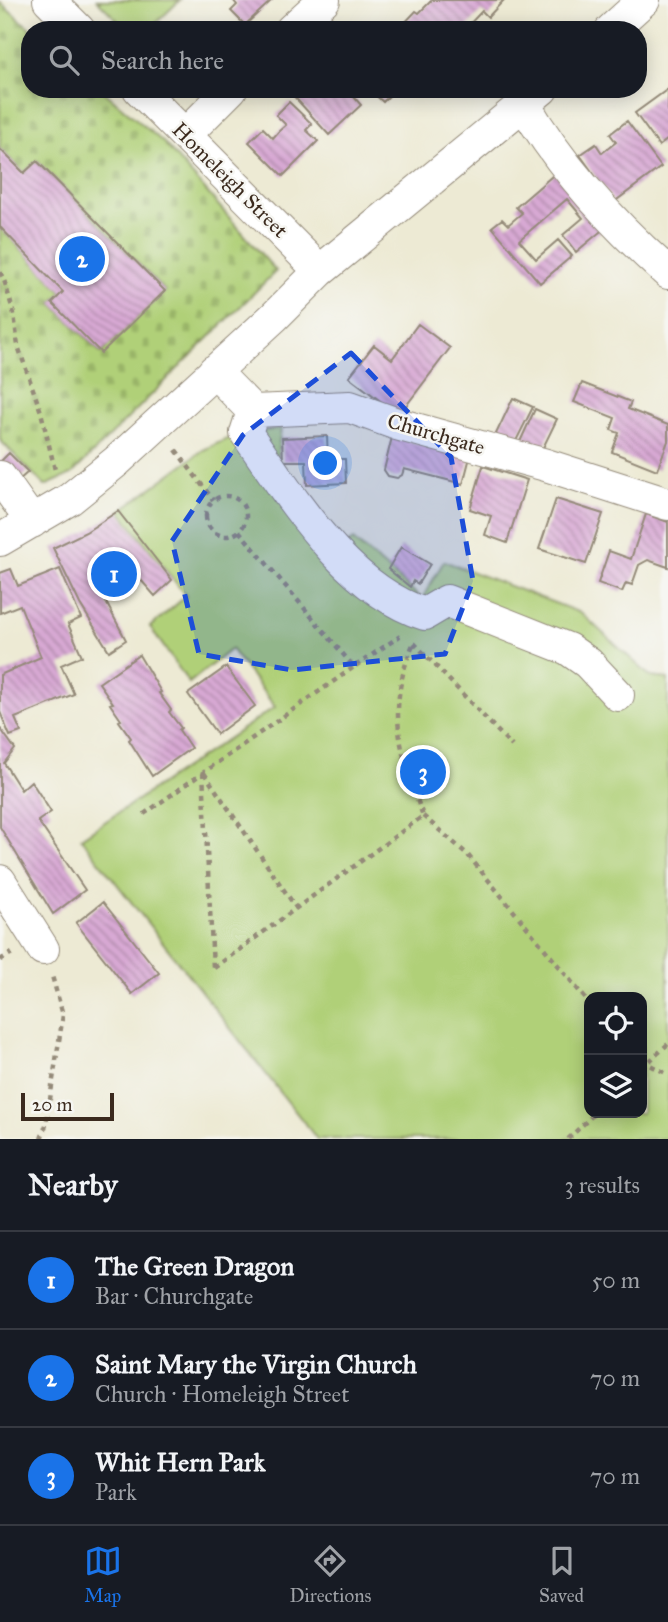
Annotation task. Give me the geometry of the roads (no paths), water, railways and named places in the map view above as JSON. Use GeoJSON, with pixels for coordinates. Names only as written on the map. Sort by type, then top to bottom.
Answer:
{"type":"FeatureCollection","features":[{"type":"Feature","properties":{"kind":"street"},"geometry":{"type":"LineString","coordinates":[[49,0],[70,21]]}},
{"type":"Feature","properties":{"kind":"street"},"geometry":{"type":"LineString","coordinates":[[301,21],[324,0]]}},
{"type":"Feature","properties":{"kind":"street"},"geometry":{"type":"LineString","coordinates":[[621,21],[642,1]]}},
{"type":"Feature","properties":{"kind":"street","name":"Homeleigh Street"},"geometry":{"type":"LineString","coordinates":[[148,98],[320,271]]}},
{"type":"Feature","properties":{"kind":"street"},"geometry":{"type":"LineString","coordinates":[[185,135],[222,98]]}},
{"type":"Feature","properties":{"kind":"street"},"geometry":{"type":"LineString","coordinates":[[0,540],[70,499],[117,461],[274,317],[320,271],[532,98]]}},
{"type":"Feature","properties":{"kind":"street"},"geometry":{"type":"LineString","coordinates":[[533,98],[546,141],[632,241],[668,273]]}},
{"type":"Feature","properties":{"kind":"street"},"geometry":{"type":"LineString","coordinates":[[214,371],[253,411],[246,433],[326,543],[360,575],[407,608],[425,614],[447,601],[568,649],[588,663],[618,695]]}},
{"type":"Feature","properties":{"kind":"street","name":"Churchgate"},"geometry":{"type":"LineString","coordinates":[[253,411],[350,407],[397,424],[545,465],[668,504]]}},
{"type":"Feature","properties":{"kind":"street"},"geometry":{"type":"LineString","coordinates":[[0,477],[32,522]]}},
{"type":"Feature","properties":{"kind":"street"},"geometry":{"type":"LineString","coordinates":[[0,881],[43,949]]}},
{"type":"Feature","properties":{"kind":"place","name":"Saint Mary the Virgin Church"},"geometry":{"type":"Point","coordinates":[82,259]}},
{"type":"Feature","properties":{"kind":"place","name":"The Green Dragon"},"geometry":{"type":"Point","coordinates":[114,574]}},
{"type":"Feature","properties":{"kind":"place","name":"Whit Hern Park"},"geometry":{"type":"Point","coordinates":[423,772]}}]}
